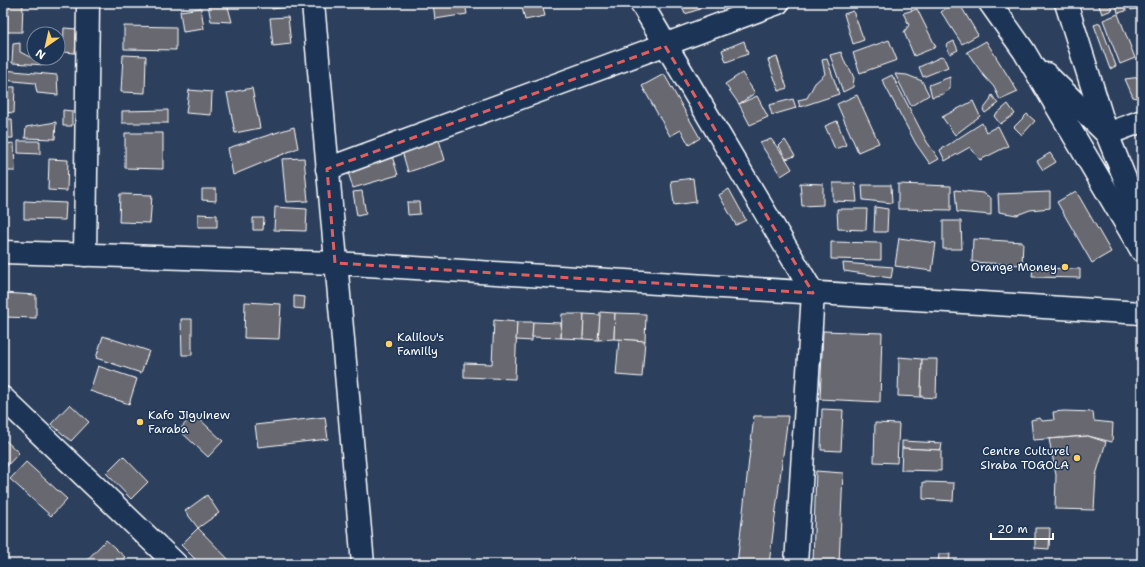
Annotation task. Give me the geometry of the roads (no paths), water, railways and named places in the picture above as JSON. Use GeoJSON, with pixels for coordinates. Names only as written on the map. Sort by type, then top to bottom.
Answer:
{"type":"FeatureCollection","features":[{"type":"Feature","properties":{"kind":"street"},"geometry":{"type":"LineString","coordinates":[[86,255],[88,3]]}},
{"type":"Feature","properties":{"kind":"street"},"geometry":{"type":"LineString","coordinates":[[313,3],[363,564]]}},
{"type":"Feature","properties":{"kind":"street"},"geometry":{"type":"LineString","coordinates":[[641,3],[665,46],[813,293],[796,564]]}},
{"type":"Feature","properties":{"kind":"street"},"geometry":{"type":"LineString","coordinates":[[327,169],[665,46],[778,3]]}},
{"type":"Feature","properties":{"kind":"street"},"geometry":{"type":"LineString","coordinates":[[990,3],[1024,51],[1142,251]]}},
{"type":"Feature","properties":{"kind":"street"},"geometry":{"type":"LineString","coordinates":[[1066,3],[1107,134],[1142,221]]}},
{"type":"Feature","properties":{"kind":"street"},"geometry":{"type":"LineString","coordinates":[[1024,51],[1107,134]]}},
{"type":"Feature","properties":{"kind":"street"},"geometry":{"type":"LineString","coordinates":[[1107,134],[1142,121]]}},
{"type":"Feature","properties":{"kind":"street"},"geometry":{"type":"LineString","coordinates":[[3,252],[335,263],[1142,313]]}},
{"type":"Feature","properties":{"kind":"street"},"geometry":{"type":"LineString","coordinates":[[3,398],[176,564]]}},
{"type":"Feature","properties":{"kind":"place","name":"Orange Money"},"geometry":{"type":"Point","coordinates":[1065,267]}},
{"type":"Feature","properties":{"kind":"place","name":"Kalilou's Familly"},"geometry":{"type":"Point","coordinates":[389,344]}},
{"type":"Feature","properties":{"kind":"place","name":"Kafo Jiguinew Faraba"},"geometry":{"type":"Point","coordinates":[140,422]}},
{"type":"Feature","properties":{"kind":"place","name":"Centre Culturel Siraba TOGOLA"},"geometry":{"type":"Point","coordinates":[1077,458]}}]}
